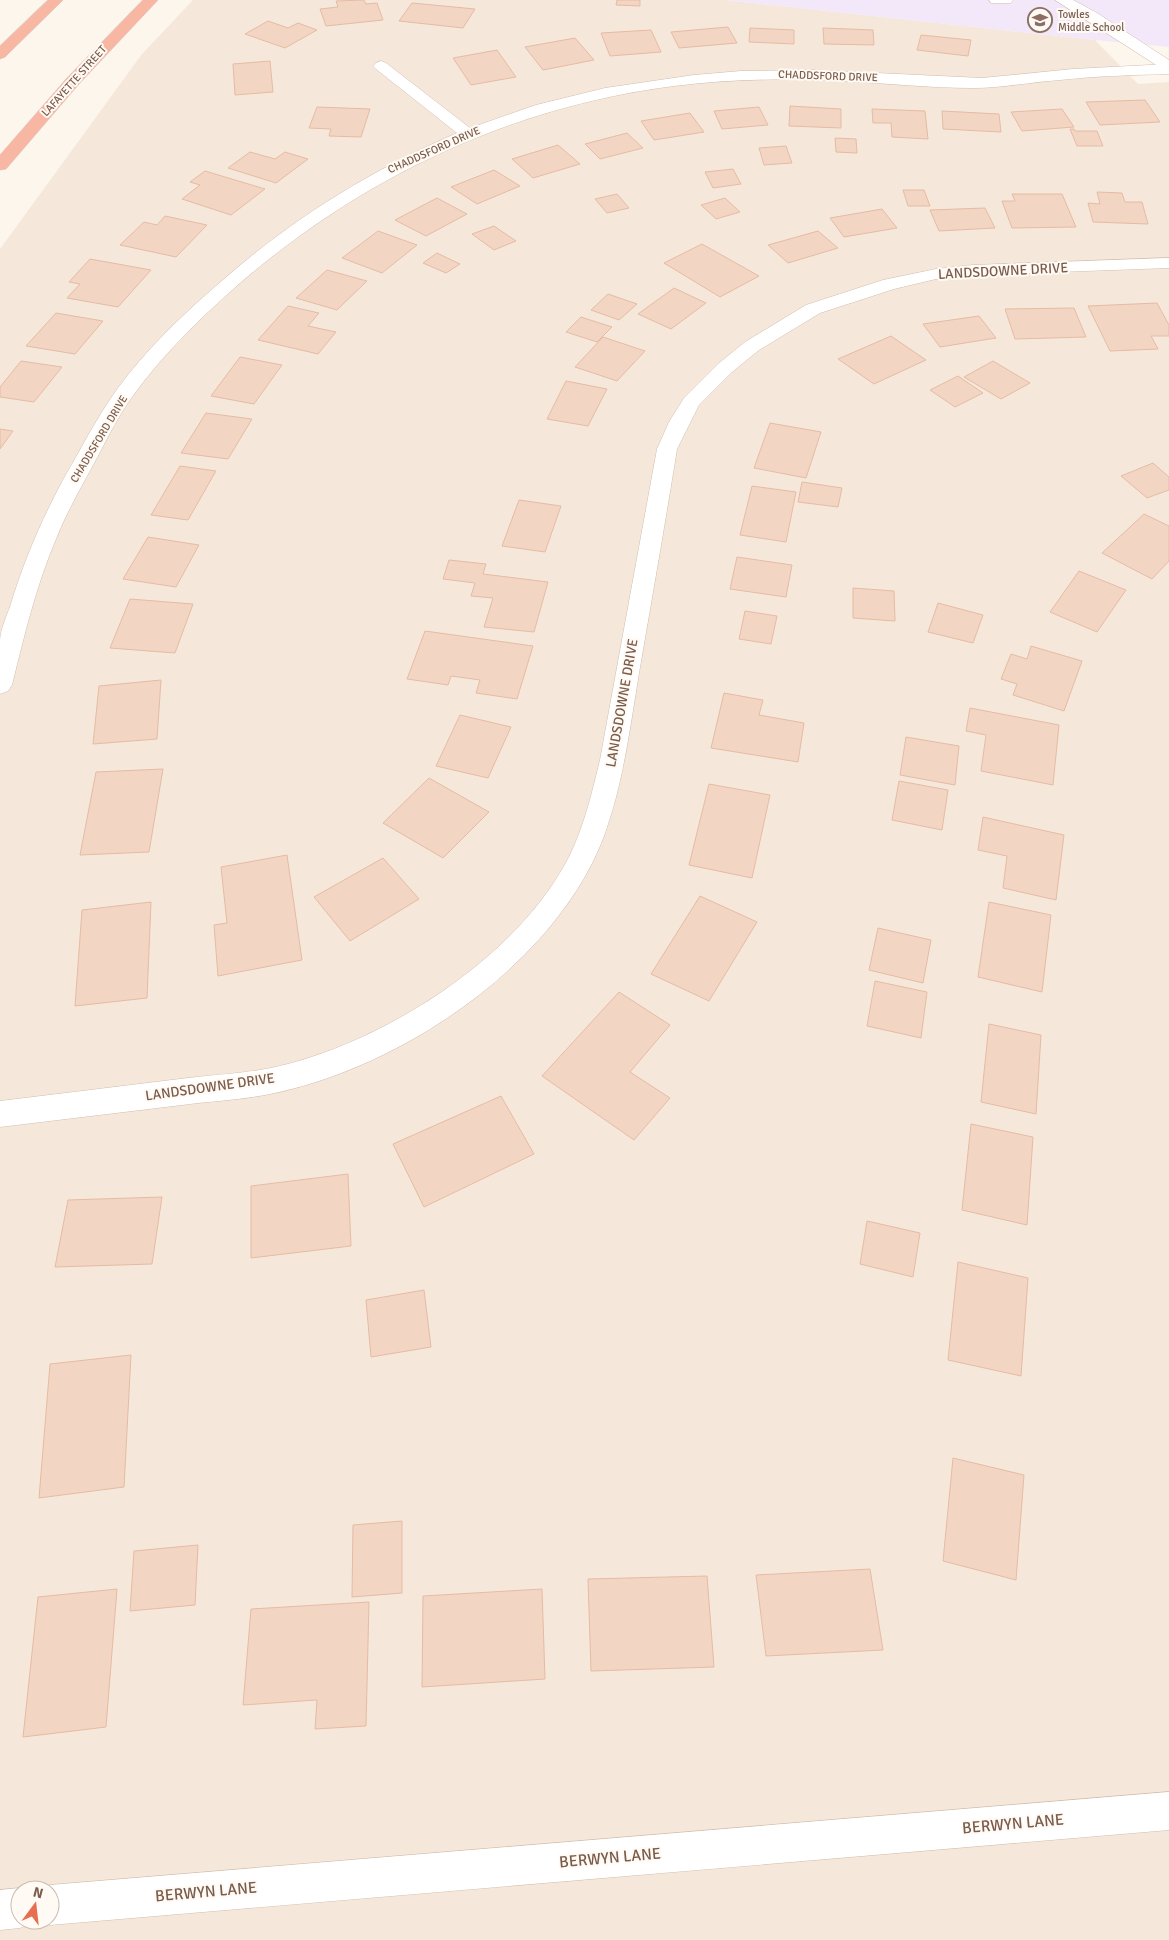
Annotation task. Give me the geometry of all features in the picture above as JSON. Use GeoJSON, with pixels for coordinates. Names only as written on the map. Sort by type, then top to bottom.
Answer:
{"type":"FeatureCollection","features":[{"type":"Feature","properties":{"kind":"highway"},"geometry":{"type":"LineString","coordinates":[[0,54],[56,0]]}},
{"type":"Feature","properties":{"kind":"highway","name":"LAFAYETTE STREET"},"geometry":{"type":"LineString","coordinates":[[0,165],[73,80],[151,0]]}},
{"type":"Feature","properties":{"kind":"street"},"geometry":{"type":"LineString","coordinates":[[996,0],[1006,0]]}},
{"type":"Feature","properties":{"kind":"street"},"geometry":{"type":"LineString","coordinates":[[1062,0],[1092,16],[1169,68]]}},
{"type":"Feature","properties":{"kind":"street"},"geometry":{"type":"LineString","coordinates":[[381,66],[467,133]]}},
{"type":"Feature","properties":{"kind":"street","name":"CHADDSFORD DRIVE"},"geometry":{"type":"LineString","coordinates":[[0,685],[13,633],[40,550],[73,482],[115,408],[154,357],[220,290],[295,228],[334,201],[380,174],[467,133],[572,99],[632,87],[704,78],[787,74],[975,83],[1169,68]]}},
{"type":"Feature","properties":{"kind":"street","name":"LANDSDOWNE DRIVE"},"geometry":{"type":"LineString","coordinates":[[0,1114],[270,1081],[311,1069],[354,1053],[418,1020],[460,993],[493,967],[524,938],[552,905],[573,873],[602,808],[667,449],[679,422],[691,402],[725,368],[752,346],[813,310],[889,284],[936,274],[973,270],[1169,263]]}},
{"type":"Feature","properties":{"kind":"street","name":"BERWYN LANE"},"geometry":{"type":"LineString","coordinates":[[60,1905],[1169,1811]]}},
{"type":"Feature","properties":{"kind":"shaded area"},"geometry":{"type":"Polygon","coordinates":[[[193,0],[725,0],[1095,40],[1138,84],[1169,82],[1169,1940],[0,1940],[0,249],[142,54],[193,0]]]}},
{"type":"Feature","properties":{"kind":"shaded area","name":"Towles Middle School"},"geometry":{"type":"Polygon","coordinates":[[[725,0],[1169,0],[1169,47],[1095,40],[725,0]]]}},
{"type":"Feature","properties":{"kind":"building"},"geometry":{"type":"Polygon","coordinates":[[[364,0],[366,4],[377,3],[383,20],[326,26],[320,9],[338,7],[336,1],[364,0]]]}},
{"type":"Feature","properties":{"kind":"building"},"geometry":{"type":"Polygon","coordinates":[[[617,0],[640,0],[640,6],[616,5],[617,0]]]}},
{"type":"Feature","properties":{"kind":"building"},"geometry":{"type":"Polygon","coordinates":[[[412,3],[475,9],[463,28],[399,21],[412,3]]]}},
{"type":"Feature","properties":{"kind":"building"},"geometry":{"type":"Polygon","coordinates":[[[268,21],[288,28],[298,23],[317,30],[285,48],[245,34],[268,21]]]}},
{"type":"Feature","properties":{"kind":"building"},"geometry":{"type":"Polygon","coordinates":[[[728,27],[737,43],[679,48],[671,32],[728,27]]]}},
{"type":"Feature","properties":{"kind":"building"},"geometry":{"type":"Polygon","coordinates":[[[750,28],[794,30],[794,44],[749,42],[750,28]]]}},
{"type":"Feature","properties":{"kind":"building"},"geometry":{"type":"Polygon","coordinates":[[[823,28],[873,30],[874,45],[824,44],[823,28]]]}},
{"type":"Feature","properties":{"kind":"building"},"geometry":{"type":"Polygon","coordinates":[[[651,30],[661,52],[610,56],[601,33],[651,30]]]}},
{"type":"Feature","properties":{"kind":"building"},"geometry":{"type":"Polygon","coordinates":[[[921,35],[971,40],[968,56],[917,50],[921,35]]]}},
{"type":"Feature","properties":{"kind":"building"},"geometry":{"type":"Polygon","coordinates":[[[575,38],[594,60],[543,70],[525,47],[575,38]]]}},
{"type":"Feature","properties":{"kind":"building"},"geometry":{"type":"Polygon","coordinates":[[[497,50],[516,77],[471,85],[453,58],[497,50]]]}},
{"type":"Feature","properties":{"kind":"building"},"geometry":{"type":"Polygon","coordinates":[[[270,61],[273,92],[235,95],[233,64],[270,61]]]}},
{"type":"Feature","properties":{"kind":"building"},"geometry":{"type":"Polygon","coordinates":[[[1145,100],[1160,122],[1100,125],[1086,102],[1145,100]]]}},
{"type":"Feature","properties":{"kind":"building"},"geometry":{"type":"Polygon","coordinates":[[[790,106],[841,109],[841,128],[789,126],[790,106]]]}},
{"type":"Feature","properties":{"kind":"building"},"geometry":{"type":"Polygon","coordinates":[[[317,107],[370,109],[361,137],[329,136],[331,129],[309,128],[317,107]]]}},
{"type":"Feature","properties":{"kind":"building"},"geometry":{"type":"Polygon","coordinates":[[[759,107],[768,125],[722,129],[714,111],[759,107]]]}},
{"type":"Feature","properties":{"kind":"building"},"geometry":{"type":"Polygon","coordinates":[[[872,109],[925,111],[928,139],[892,137],[891,123],[873,123],[872,109]]]}},
{"type":"Feature","properties":{"kind":"building"},"geometry":{"type":"Polygon","coordinates":[[[1062,109],[1074,127],[1022,131],[1011,112],[1062,109]]]}},
{"type":"Feature","properties":{"kind":"building"},"geometry":{"type":"Polygon","coordinates":[[[942,111],[999,114],[1001,132],[943,129],[942,111]]]}},
{"type":"Feature","properties":{"kind":"building"},"geometry":{"type":"Polygon","coordinates":[[[690,113],[704,132],[654,140],[641,121],[690,113]]]}},
{"type":"Feature","properties":{"kind":"building"},"geometry":{"type":"Polygon","coordinates":[[[1070,129],[1075,131],[1097,131],[1103,146],[1077,146],[1070,129]]]}},
{"type":"Feature","properties":{"kind":"building"},"geometry":{"type":"Polygon","coordinates":[[[627,133],[643,148],[600,159],[585,144],[627,133]]]}},
{"type":"Feature","properties":{"kind":"building"},"geometry":{"type":"Polygon","coordinates":[[[835,138],[856,139],[857,153],[836,152],[835,138]]]}},
{"type":"Feature","properties":{"kind":"building"},"geometry":{"type":"Polygon","coordinates":[[[558,145],[580,164],[533,178],[512,159],[558,145]]]}},
{"type":"Feature","properties":{"kind":"building"},"geometry":{"type":"Polygon","coordinates":[[[786,146],[792,163],[764,165],[759,148],[786,146]]]}},
{"type":"Feature","properties":{"kind":"building"},"geometry":{"type":"Polygon","coordinates":[[[250,152],[275,159],[285,152],[308,159],[276,183],[228,168],[250,152]]]}},
{"type":"Feature","properties":{"kind":"building"},"geometry":{"type":"Polygon","coordinates":[[[733,169],[741,184],[713,188],[705,172],[733,169]]]}},
{"type":"Feature","properties":{"kind":"building"},"geometry":{"type":"Polygon","coordinates":[[[494,170],[520,186],[477,204],[451,187],[494,170]]]}},
{"type":"Feature","properties":{"kind":"building"},"geometry":{"type":"Polygon","coordinates":[[[205,171],[265,189],[231,215],[182,199],[200,185],[190,182],[205,171]]]}},
{"type":"Feature","properties":{"kind":"building"},"geometry":{"type":"Polygon","coordinates":[[[903,190],[924,190],[930,206],[908,206],[903,190]]]}},
{"type":"Feature","properties":{"kind":"building"},"geometry":{"type":"Polygon","coordinates":[[[1097,192],[1122,193],[1125,202],[1142,202],[1148,224],[1093,222],[1088,203],[1100,204],[1097,192]]]}},
{"type":"Feature","properties":{"kind":"building"},"geometry":{"type":"Polygon","coordinates":[[[617,194],[629,208],[607,213],[595,199],[617,194]]]}},
{"type":"Feature","properties":{"kind":"building"},"geometry":{"type":"Polygon","coordinates":[[[1012,194],[1062,194],[1076,227],[1012,228],[1002,201],[1015,201],[1012,194]]]}},
{"type":"Feature","properties":{"kind":"building"},"geometry":{"type":"Polygon","coordinates":[[[437,198],[467,214],[426,236],[395,220],[437,198]]]}},
{"type":"Feature","properties":{"kind":"building"},"geometry":{"type":"Polygon","coordinates":[[[725,198],[740,212],[716,219],[701,205],[725,198]]]}},
{"type":"Feature","properties":{"kind":"building"},"geometry":{"type":"Polygon","coordinates":[[[985,208],[995,228],[939,231],[930,210],[985,208]]]}},
{"type":"Feature","properties":{"kind":"building"},"geometry":{"type":"Polygon","coordinates":[[[882,209],[897,228],[844,237],[830,218],[882,209]]]}},
{"type":"Feature","properties":{"kind":"building"},"geometry":{"type":"Polygon","coordinates":[[[165,216],[207,225],[176,257],[120,245],[144,222],[157,225],[165,216]]]}},
{"type":"Feature","properties":{"kind":"building"},"geometry":{"type":"Polygon","coordinates":[[[494,226],[516,241],[494,250],[472,234],[494,226]]]}},
{"type":"Feature","properties":{"kind":"building"},"geometry":{"type":"Polygon","coordinates":[[[378,231],[417,245],[382,273],[342,258],[378,231]]]}},
{"type":"Feature","properties":{"kind":"building"},"geometry":{"type":"Polygon","coordinates":[[[818,231],[838,248],[788,263],[768,245],[818,231]]]}},
{"type":"Feature","properties":{"kind":"building"},"geometry":{"type":"Polygon","coordinates":[[[702,244],[759,276],[720,297],[664,263],[702,244]]]}},
{"type":"Feature","properties":{"kind":"building"},"geometry":{"type":"Polygon","coordinates":[[[437,253],[460,264],[446,273],[423,263],[437,253]]]}},
{"type":"Feature","properties":{"kind":"building"},"geometry":{"type":"Polygon","coordinates":[[[90,259],[151,270],[118,307],[67,298],[80,284],[69,282],[90,259]]]}},
{"type":"Feature","properties":{"kind":"building"},"geometry":{"type":"Polygon","coordinates":[[[327,270],[367,281],[337,310],[296,298],[327,270]]]}},
{"type":"Feature","properties":{"kind":"building"},"geometry":{"type":"Polygon","coordinates":[[[674,288],[706,303],[671,329],[638,314],[674,288]]]}},
{"type":"Feature","properties":{"kind":"building"},"geometry":{"type":"Polygon","coordinates":[[[608,294],[637,304],[619,320],[591,310],[608,294]]]}},
{"type":"Feature","properties":{"kind":"building"},"geometry":{"type":"Polygon","coordinates":[[[1157,303],[1169,325],[1169,336],[1151,336],[1158,349],[1110,351],[1088,306],[1157,303]]]}},
{"type":"Feature","properties":{"kind":"building"},"geometry":{"type":"Polygon","coordinates":[[[288,306],[319,313],[308,326],[336,332],[318,354],[258,340],[288,306]]]}},
{"type":"Feature","properties":{"kind":"building"},"geometry":{"type":"Polygon","coordinates":[[[1074,308],[1086,337],[1015,339],[1005,309],[1074,308]]]}},
{"type":"Feature","properties":{"kind":"building"},"geometry":{"type":"Polygon","coordinates":[[[56,313],[103,321],[75,354],[26,346],[56,313]]]}},
{"type":"Feature","properties":{"kind":"building"},"geometry":{"type":"Polygon","coordinates":[[[979,316],[996,338],[940,347],[923,324],[979,316]]]}},
{"type":"Feature","properties":{"kind":"building"},"geometry":{"type":"Polygon","coordinates":[[[581,317],[612,327],[597,342],[566,332],[581,317]]]}},
{"type":"Feature","properties":{"kind":"building"},"geometry":{"type":"Polygon","coordinates":[[[891,336],[926,360],[874,384],[838,359],[891,336]]]}},
{"type":"Feature","properties":{"kind":"building"},"geometry":{"type":"Polygon","coordinates":[[[603,337],[645,351],[617,381],[575,367],[603,337]]]}},
{"type":"Feature","properties":{"kind":"building"},"geometry":{"type":"Polygon","coordinates":[[[240,357],[282,365],[254,404],[211,396],[240,357]]]}},
{"type":"Feature","properties":{"kind":"building"},"geometry":{"type":"Polygon","coordinates":[[[21,361],[62,367],[34,402],[0,397],[0,387],[21,361]]]}},
{"type":"Feature","properties":{"kind":"building"},"geometry":{"type":"Polygon","coordinates":[[[993,361],[1030,383],[1001,399],[964,377],[993,361]]]}},
{"type":"Feature","properties":{"kind":"building"},"geometry":{"type":"Polygon","coordinates":[[[958,376],[983,393],[955,407],[930,390],[958,376]]]}},
{"type":"Feature","properties":{"kind":"building"},"geometry":{"type":"Polygon","coordinates":[[[566,381],[607,389],[588,426],[547,419],[566,381]]]}},
{"type":"Feature","properties":{"kind":"building"},"geometry":{"type":"Polygon","coordinates":[[[206,413],[252,419],[228,459],[181,453],[206,413]]]}},
{"type":"Feature","properties":{"kind":"building"},"geometry":{"type":"Polygon","coordinates":[[[770,423],[821,432],[806,478],[754,468],[770,423]]]}},
{"type":"Feature","properties":{"kind":"building"},"geometry":{"type":"Polygon","coordinates":[[[0,429],[13,431],[0,449],[0,429]]]}},
{"type":"Feature","properties":{"kind":"building"},"geometry":{"type":"Polygon","coordinates":[[[1153,463],[1169,477],[1169,490],[1147,498],[1121,476],[1153,463]]]}},
{"type":"Feature","properties":{"kind":"building"},"geometry":{"type":"Polygon","coordinates":[[[180,466],[216,471],[188,520],[151,515],[180,466]]]}},
{"type":"Feature","properties":{"kind":"building"},"geometry":{"type":"Polygon","coordinates":[[[802,482],[842,488],[838,507],[798,502],[802,482]]]}},
{"type":"Feature","properties":{"kind":"building"},"geometry":{"type":"Polygon","coordinates":[[[752,486],[796,492],[786,542],[740,535],[752,486]]]}},
{"type":"Feature","properties":{"kind":"building"},"geometry":{"type":"Polygon","coordinates":[[[519,500],[561,506],[545,552],[502,546],[519,500]]]}},
{"type":"Feature","properties":{"kind":"building"},"geometry":{"type":"Polygon","coordinates":[[[1144,514],[1169,526],[1169,561],[1152,579],[1102,553],[1144,514]]]}},
{"type":"Feature","properties":{"kind":"building"},"geometry":{"type":"Polygon","coordinates":[[[148,537],[199,545],[176,587],[123,579],[148,537]]]}},
{"type":"Feature","properties":{"kind":"building"},"geometry":{"type":"Polygon","coordinates":[[[737,557],[792,565],[786,597],[730,589],[737,557]]]}},
{"type":"Feature","properties":{"kind":"building"},"geometry":{"type":"Polygon","coordinates":[[[449,560],[486,564],[483,574],[548,582],[534,632],[484,627],[493,598],[471,596],[475,583],[443,579],[449,560]]]}},
{"type":"Feature","properties":{"kind":"building"},"geometry":{"type":"Polygon","coordinates":[[[1079,571],[1126,590],[1097,632],[1050,612],[1079,571]]]}},
{"type":"Feature","properties":{"kind":"building"},"geometry":{"type":"Polygon","coordinates":[[[853,588],[894,591],[895,621],[853,618],[853,588]]]}},
{"type":"Feature","properties":{"kind":"building"},"geometry":{"type":"Polygon","coordinates":[[[130,599],[193,604],[175,653],[110,648],[130,599]]]}},
{"type":"Feature","properties":{"kind":"building"},"geometry":{"type":"Polygon","coordinates":[[[938,603],[983,615],[973,643],[928,632],[938,603]]]}},
{"type":"Feature","properties":{"kind":"building"},"geometry":{"type":"Polygon","coordinates":[[[745,611],[777,616],[771,644],[739,639],[745,611]]]}},
{"type":"Feature","properties":{"kind":"building"},"geometry":{"type":"Polygon","coordinates":[[[425,631],[533,646],[517,699],[476,693],[480,680],[451,676],[448,685],[407,679],[425,631]]]}},
{"type":"Feature","properties":{"kind":"building"},"geometry":{"type":"Polygon","coordinates":[[[1031,646],[1082,661],[1064,711],[1013,695],[1017,684],[1001,679],[1011,654],[1027,659],[1031,646]]]}},
{"type":"Feature","properties":{"kind":"building"},"geometry":{"type":"Polygon","coordinates":[[[161,680],[157,739],[93,744],[99,686],[161,680]]]}},
{"type":"Feature","properties":{"kind":"building"},"geometry":{"type":"Polygon","coordinates":[[[724,693],[763,700],[759,715],[804,723],[798,762],[711,748],[724,693]]]}},
{"type":"Feature","properties":{"kind":"building"},"geometry":{"type":"Polygon","coordinates":[[[970,708],[1059,725],[1053,785],[981,771],[986,735],[966,731],[970,708]]]}},
{"type":"Feature","properties":{"kind":"building"},"geometry":{"type":"Polygon","coordinates":[[[460,715],[511,727],[488,778],[436,766],[460,715]]]}},
{"type":"Feature","properties":{"kind":"building"},"geometry":{"type":"Polygon","coordinates":[[[906,737],[959,746],[955,785],[900,775],[906,737]]]}},
{"type":"Feature","properties":{"kind":"building"},"geometry":{"type":"Polygon","coordinates":[[[163,769],[149,852],[80,855],[96,772],[163,769]]]}},
{"type":"Feature","properties":{"kind":"building"},"geometry":{"type":"Polygon","coordinates":[[[429,778],[489,812],[443,858],[383,823],[429,778]]]}},
{"type":"Feature","properties":{"kind":"building"},"geometry":{"type":"Polygon","coordinates":[[[899,781],[948,790],[942,830],[892,820],[899,781]]]}},
{"type":"Feature","properties":{"kind":"building"},"geometry":{"type":"Polygon","coordinates":[[[709,784],[770,795],[752,878],[689,865],[709,784]]]}},
{"type":"Feature","properties":{"kind":"building"},"geometry":{"type":"Polygon","coordinates":[[[983,817],[1064,835],[1056,900],[1003,888],[1007,856],[978,850],[983,817]]]}},
{"type":"Feature","properties":{"kind":"building"},"geometry":{"type":"Polygon","coordinates":[[[287,855],[302,960],[218,976],[214,925],[227,923],[221,867],[287,855]]]}},
{"type":"Feature","properties":{"kind":"building"},"geometry":{"type":"Polygon","coordinates":[[[383,858],[419,899],[350,941],[314,897],[383,858]]]}},
{"type":"Feature","properties":{"kind":"building"},"geometry":{"type":"Polygon","coordinates":[[[700,896],[757,922],[709,1001],[651,974],[700,896]]]}},
{"type":"Feature","properties":{"kind":"building"},"geometry":{"type":"Polygon","coordinates":[[[151,902],[147,998],[75,1006],[82,910],[151,902]]]}},
{"type":"Feature","properties":{"kind":"building"},"geometry":{"type":"Polygon","coordinates":[[[989,902],[1051,915],[1042,992],[978,977],[989,902]]]}},
{"type":"Feature","properties":{"kind":"building"},"geometry":{"type":"Polygon","coordinates":[[[878,928],[931,940],[923,983],[869,970],[878,928]]]}},
{"type":"Feature","properties":{"kind":"building"},"geometry":{"type":"Polygon","coordinates":[[[875,981],[927,992],[921,1038],[867,1026],[875,981]]]}},
{"type":"Feature","properties":{"kind":"building"},"geometry":{"type":"Polygon","coordinates":[[[619,992],[670,1025],[630,1072],[670,1098],[634,1140],[542,1076],[619,992]]]}},
{"type":"Feature","properties":{"kind":"building"},"geometry":{"type":"Polygon","coordinates":[[[989,1024],[1041,1035],[1036,1114],[981,1102],[989,1024]]]}},
{"type":"Feature","properties":{"kind":"building"},"geometry":{"type":"Polygon","coordinates":[[[501,1096],[534,1154],[424,1207],[393,1144],[501,1096]]]}},
{"type":"Feature","properties":{"kind":"building"},"geometry":{"type":"Polygon","coordinates":[[[971,1124],[1033,1137],[1027,1225],[962,1210],[971,1124]]]}},
{"type":"Feature","properties":{"kind":"building"},"geometry":{"type":"Polygon","coordinates":[[[348,1174],[351,1246],[251,1258],[251,1186],[348,1174]]]}},
{"type":"Feature","properties":{"kind":"building"},"geometry":{"type":"Polygon","coordinates":[[[162,1197],[152,1264],[55,1267],[68,1200],[162,1197]]]}},
{"type":"Feature","properties":{"kind":"building"},"geometry":{"type":"Polygon","coordinates":[[[867,1221],[920,1233],[913,1277],[860,1264],[867,1221]]]}},
{"type":"Feature","properties":{"kind":"building"},"geometry":{"type":"Polygon","coordinates":[[[958,1262],[1028,1278],[1021,1376],[948,1360],[958,1262]]]}},
{"type":"Feature","properties":{"kind":"building"},"geometry":{"type":"Polygon","coordinates":[[[424,1290],[431,1347],[371,1357],[366,1300],[424,1290]]]}},
{"type":"Feature","properties":{"kind":"building"},"geometry":{"type":"Polygon","coordinates":[[[131,1355],[124,1487],[39,1498],[50,1364],[131,1355]]]}},
{"type":"Feature","properties":{"kind":"building"},"geometry":{"type":"Polygon","coordinates":[[[953,1458],[1024,1475],[1016,1580],[943,1561],[953,1458]]]}},
{"type":"Feature","properties":{"kind":"building"},"geometry":{"type":"Polygon","coordinates":[[[402,1521],[402,1593],[352,1597],[353,1525],[402,1521]]]}},
{"type":"Feature","properties":{"kind":"building"},"geometry":{"type":"Polygon","coordinates":[[[198,1545],[195,1605],[130,1611],[134,1551],[198,1545]]]}},
{"type":"Feature","properties":{"kind":"building"},"geometry":{"type":"Polygon","coordinates":[[[870,1569],[883,1650],[766,1656],[756,1575],[870,1569]]]}},
{"type":"Feature","properties":{"kind":"building"},"geometry":{"type":"Polygon","coordinates":[[[707,1576],[714,1667],[591,1671],[588,1579],[707,1576]]]}},
{"type":"Feature","properties":{"kind":"building"},"geometry":{"type":"Polygon","coordinates":[[[117,1589],[106,1727],[23,1737],[38,1597],[117,1589]]]}},
{"type":"Feature","properties":{"kind":"building"},"geometry":{"type":"Polygon","coordinates":[[[542,1589],[545,1679],[422,1687],[423,1596],[542,1589]]]}},
{"type":"Feature","properties":{"kind":"building"},"geometry":{"type":"Polygon","coordinates":[[[369,1602],[366,1726],[315,1729],[317,1700],[243,1705],[251,1609],[369,1602]]]}},
{"type":"Feature","properties":{"kind":"place","name":"Towles Middle School"},"geometry":{"type":"Point","coordinates":[1040,20]}}]}
